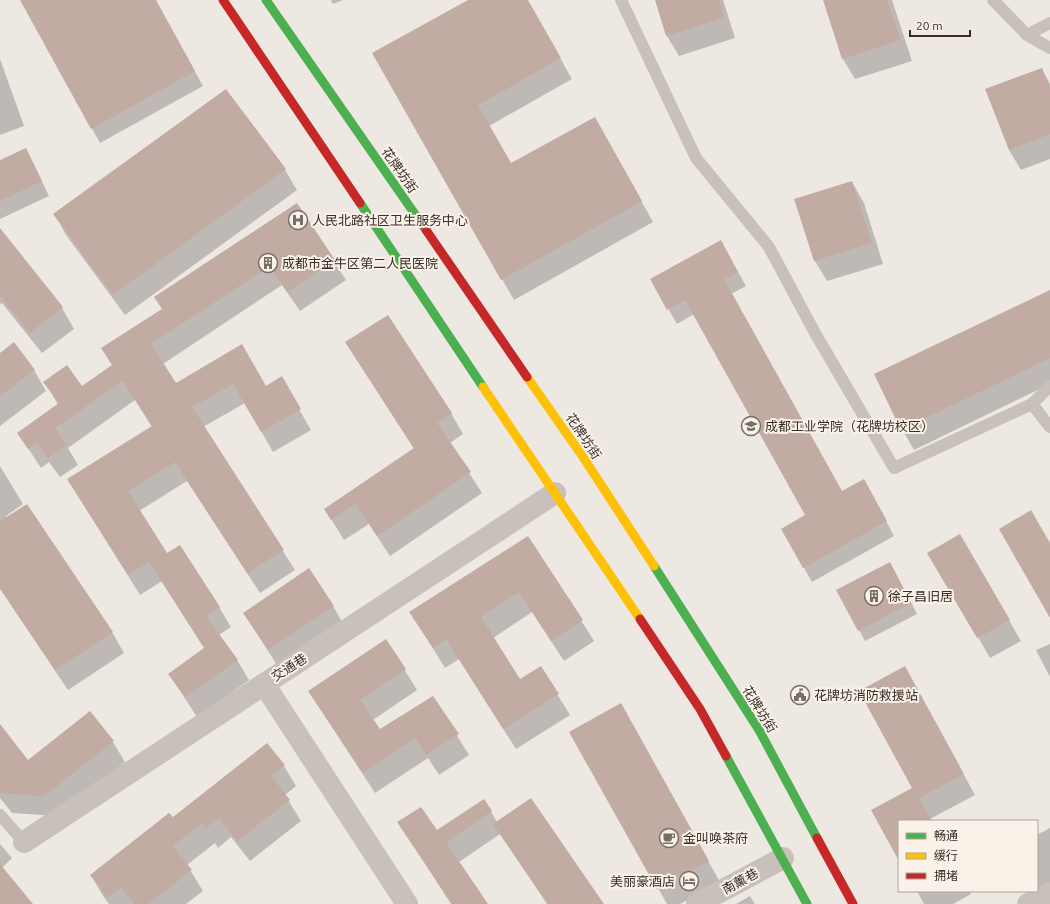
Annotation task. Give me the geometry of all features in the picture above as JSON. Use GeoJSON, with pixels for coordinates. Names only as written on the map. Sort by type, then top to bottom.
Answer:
{"type":"FeatureCollection","features":[{"type":"Feature","properties":{"kind":"main road"},"geometry":{"type":"LineString","coordinates":[[223,0],[700,709],[807,904]]}},
{"type":"Feature","properties":{"kind":"main road","name":"花牌坊街"},"geometry":{"type":"LineString","coordinates":[[266,0],[583,457],[759,730],[853,904]]}},
{"type":"Feature","properties":{"kind":"street","name":"交通巷"},"geometry":{"type":"LineString","coordinates":[[24,842],[555,493]]}},
{"type":"Feature","properties":{"kind":"street"},"geometry":{"type":"LineString","coordinates":[[264,684],[407,904]]}},
{"type":"Feature","properties":{"kind":"street","name":"南薰巷"},"geometry":{"type":"LineString","coordinates":[[697,904],[783,858]]}},
{"type":"Feature","properties":{"kind":"street"},"geometry":{"type":"LineString","coordinates":[[1028,904],[1050,893]]}},
{"type":"Feature","properties":{"kind":"lane"},"geometry":{"type":"LineString","coordinates":[[621,0],[696,158],[769,247],[815,333],[894,468],[1032,404],[1050,386]]}},
{"type":"Feature","properties":{"kind":"lane"},"geometry":{"type":"LineString","coordinates":[[993,0],[1027,35],[1050,48]]}},
{"type":"Feature","properties":{"kind":"lane"},"geometry":{"type":"LineString","coordinates":[[1027,35],[1050,23]]}},
{"type":"Feature","properties":{"kind":"lane"},"geometry":{"type":"LineString","coordinates":[[1032,404],[1050,427]]}},
{"type":"Feature","properties":{"kind":"lane"},"geometry":{"type":"LineString","coordinates":[[0,815],[24,842]]}},
{"type":"Feature","properties":{"kind":"building"},"geometry":{"type":"Polygon","coordinates":[[[20,0],[156,0],[195,71],[91,129],[20,0]]]}},
{"type":"Feature","properties":{"kind":"building"},"geometry":{"type":"Polygon","coordinates":[[[468,0],[528,0],[561,58],[478,105],[511,163],[595,117],[642,201],[501,280],[372,53],[468,0]]]}},
{"type":"Feature","properties":{"kind":"building"},"geometry":{"type":"Polygon","coordinates":[[[655,0],[719,0],[724,18],[666,36],[655,0]]]}},
{"type":"Feature","properties":{"kind":"building"},"geometry":{"type":"Polygon","coordinates":[[[823,0],[887,0],[901,40],[842,59],[823,0]]]}},
{"type":"Feature","properties":{"kind":"building"},"geometry":{"type":"Polygon","coordinates":[[[1042,68],[1050,88],[1050,134],[1009,150],[985,89],[1042,68]]]}},
{"type":"Feature","properties":{"kind":"building"},"geometry":{"type":"Polygon","coordinates":[[[226,89],[286,169],[113,295],[53,214],[226,89]]]}},
{"type":"Feature","properties":{"kind":"building"},"geometry":{"type":"Polygon","coordinates":[[[26,148],[42,181],[0,201],[0,160],[26,148]]]}},
{"type":"Feature","properties":{"kind":"building"},"geometry":{"type":"Polygon","coordinates":[[[852,181],[872,243],[814,261],[794,199],[852,181]]]}},
{"type":"Feature","properties":{"kind":"building"},"geometry":{"type":"Polygon","coordinates":[[[297,203],[335,260],[287,292],[270,266],[151,344],[176,383],[242,344],[266,386],[282,376],[301,409],[261,432],[233,384],[192,407],[284,550],[247,573],[175,462],[128,491],[167,553],[180,545],[220,607],[206,616],[238,660],[185,697],[168,674],[204,648],[149,562],[128,575],[67,479],[152,426],[123,381],[55,428],[67,445],[48,458],[37,443],[28,449],[17,433],[59,403],[43,382],[67,365],[82,386],[112,365],[101,348],[162,309],[154,297],[297,203]]]}},
{"type":"Feature","properties":{"kind":"building"},"geometry":{"type":"Polygon","coordinates":[[[0,228],[63,307],[30,333],[0,296],[0,228]]]}},
{"type":"Feature","properties":{"kind":"building"},"geometry":{"type":"Polygon","coordinates":[[[721,240],[738,272],[724,279],[842,491],[864,479],[887,521],[803,568],[781,529],[805,515],[685,300],[667,310],[650,279],[721,240]]]}},
{"type":"Feature","properties":{"kind":"building"},"geometry":{"type":"Polygon","coordinates":[[[1050,290],[1050,358],[901,430],[874,374],[1050,290]]]}},
{"type":"Feature","properties":{"kind":"building"},"geometry":{"type":"Polygon","coordinates":[[[388,315],[452,413],[437,423],[471,472],[377,536],[356,504],[331,520],[324,509],[414,448],[345,342],[388,315]]]}},
{"type":"Feature","properties":{"kind":"building"},"geometry":{"type":"Polygon","coordinates":[[[14,342],[35,370],[0,396],[0,353],[14,342]]]}},
{"type":"Feature","properties":{"kind":"building"},"geometry":{"type":"Polygon","coordinates":[[[27,504],[113,632],[55,670],[0,588],[0,521],[27,504]]]}},
{"type":"Feature","properties":{"kind":"building"},"geometry":{"type":"Polygon","coordinates":[[[1031,510],[1050,543],[1050,618],[999,529],[1031,510]]]}},
{"type":"Feature","properties":{"kind":"building"},"geometry":{"type":"Polygon","coordinates":[[[960,534],[1010,620],[977,638],[927,553],[960,534]]]}},
{"type":"Feature","properties":{"kind":"building"},"geometry":{"type":"Polygon","coordinates":[[[528,536],[583,620],[551,641],[519,592],[481,617],[520,679],[541,666],[559,694],[503,729],[446,639],[433,648],[409,612],[528,536]]]}},
{"type":"Feature","properties":{"kind":"building","name":"徐子昌旧居"},"geometry":{"type":"Polygon","coordinates":[[[890,562],[911,603],[858,631],[836,590],[890,562]]]}},
{"type":"Feature","properties":{"kind":"building"},"geometry":{"type":"Polygon","coordinates":[[[309,568],[334,606],[268,650],[243,613],[309,568]]]}},
{"type":"Feature","properties":{"kind":"building"},"geometry":{"type":"Polygon","coordinates":[[[386,639],[406,669],[360,700],[380,729],[433,696],[459,734],[426,755],[415,738],[363,773],[308,691],[386,639]]]}},
{"type":"Feature","properties":{"kind":"building"},"geometry":{"type":"Polygon","coordinates":[[[905,666],[964,774],[919,798],[931,820],[898,820],[898,859],[871,810],[912,788],[859,691],[905,666]]]}},
{"type":"Feature","properties":{"kind":"building"},"geometry":{"type":"Polygon","coordinates":[[[621,703],[709,861],[657,889],[569,732],[621,703]]]}},
{"type":"Feature","properties":{"kind":"building"},"geometry":{"type":"Polygon","coordinates":[[[90,711],[114,741],[44,796],[0,793],[0,724],[28,760],[90,711]]]}},
{"type":"Feature","properties":{"kind":"building"},"geometry":{"type":"Polygon","coordinates":[[[267,743],[285,765],[271,776],[290,800],[237,841],[219,818],[206,828],[202,823],[173,846],[192,870],[148,904],[134,904],[121,887],[108,898],[90,875],[169,813],[173,817],[267,743]]]}},
{"type":"Feature","properties":{"kind":"building"},"geometry":{"type":"Polygon","coordinates":[[[531,798],[604,904],[548,904],[493,824],[531,798]]]}},
{"type":"Feature","properties":{"kind":"building"},"geometry":{"type":"Polygon","coordinates":[[[484,799],[492,811],[446,842],[488,904],[452,904],[397,822],[421,807],[437,830],[484,799]]]}},
{"type":"Feature","properties":{"kind":"building"},"geometry":{"type":"Polygon","coordinates":[[[0,864],[33,904],[0,904],[0,864]]]}},
{"type":"Feature","properties":{"kind":"traffic: fast"},"geometry":{"type":"LineString","coordinates":[[266,0],[426,230]]}},
{"type":"Feature","properties":{"kind":"traffic: fast"},"geometry":{"type":"LineString","coordinates":[[360,203],[483,387]]}},
{"type":"Feature","properties":{"kind":"traffic: fast"},"geometry":{"type":"LineString","coordinates":[[654,566],[759,730],[817,838]]}},
{"type":"Feature","properties":{"kind":"traffic: fast"},"geometry":{"type":"LineString","coordinates":[[726,756],[807,904]]}},
{"type":"Feature","properties":{"kind":"traffic: slow"},"geometry":{"type":"LineString","coordinates":[[527,377],[583,457],[654,566]]}},
{"type":"Feature","properties":{"kind":"traffic: slow"},"geometry":{"type":"LineString","coordinates":[[483,387],[640,619]]}},
{"type":"Feature","properties":{"kind":"traffic: jam"},"geometry":{"type":"LineString","coordinates":[[223,0],[360,203]]}},
{"type":"Feature","properties":{"kind":"traffic: jam"},"geometry":{"type":"LineString","coordinates":[[426,230],[527,377]]}},
{"type":"Feature","properties":{"kind":"traffic: jam"},"geometry":{"type":"LineString","coordinates":[[640,619],[700,709],[726,756]]}},
{"type":"Feature","properties":{"kind":"traffic: jam"},"geometry":{"type":"LineString","coordinates":[[817,838],[853,904]]}},
{"type":"Feature","properties":{"kind":"place","name":"人民北路社区卫生服务中心"},"geometry":{"type":"Point","coordinates":[298,220]}},
{"type":"Feature","properties":{"kind":"place","name":"成都市金牛区第二人民医院"},"geometry":{"type":"Point","coordinates":[268,263]}},
{"type":"Feature","properties":{"kind":"place","name":"成都工业学院（花牌坊校区）"},"geometry":{"type":"Point","coordinates":[751,426]}},
{"type":"Feature","properties":{"kind":"place","name":"徐子昌旧居"},"geometry":{"type":"Point","coordinates":[874,596]}},
{"type":"Feature","properties":{"kind":"place","name":"花牌坊消防救援站"},"geometry":{"type":"Point","coordinates":[800,695]}},
{"type":"Feature","properties":{"kind":"place","name":"金叫唤茶府"},"geometry":{"type":"Point","coordinates":[669,838]}},
{"type":"Feature","properties":{"kind":"place","name":"美丽豪酒店"},"geometry":{"type":"Point","coordinates":[689,881]}}]}
